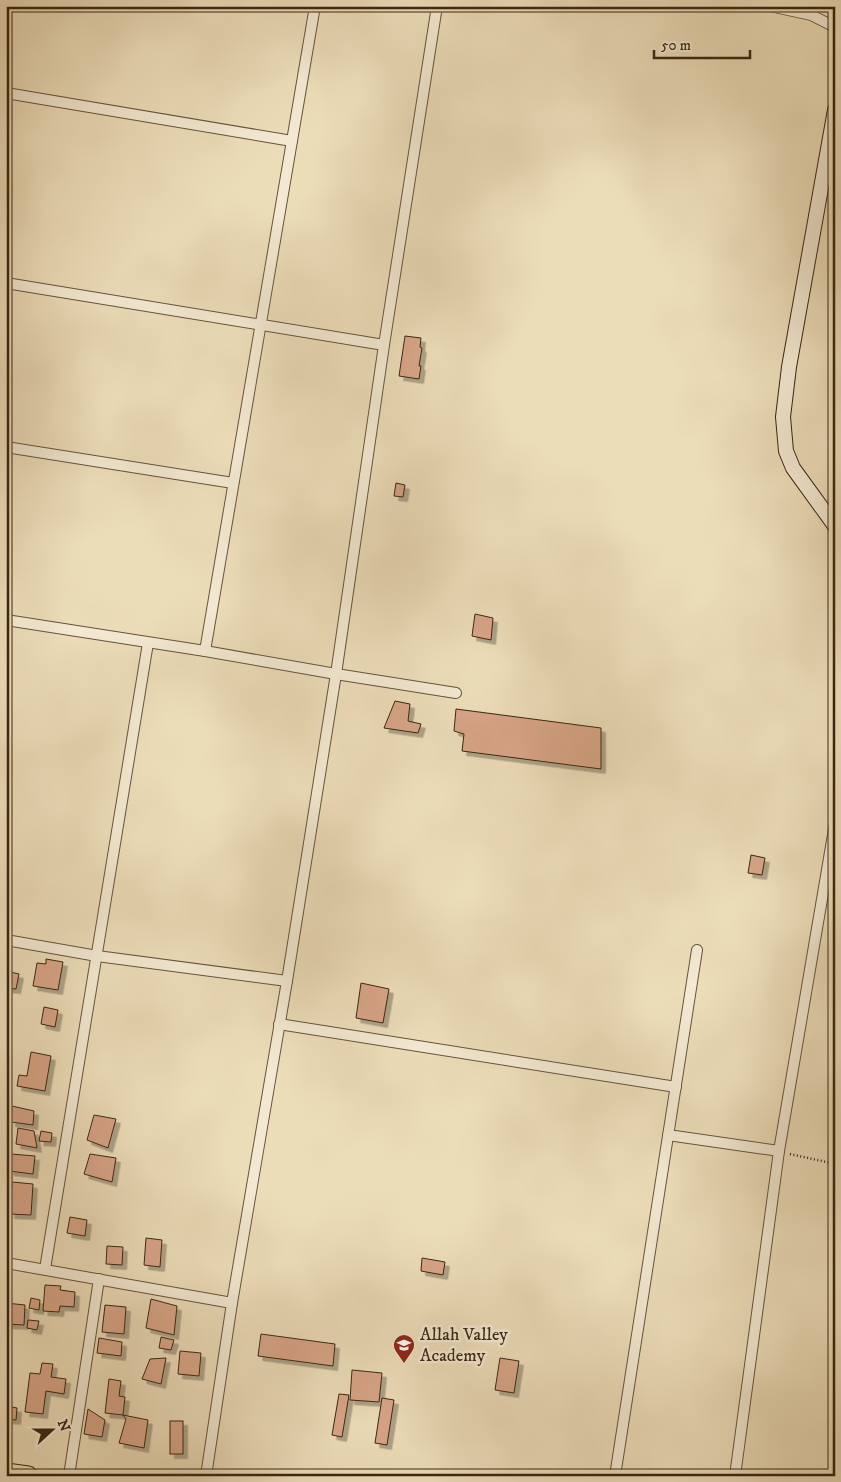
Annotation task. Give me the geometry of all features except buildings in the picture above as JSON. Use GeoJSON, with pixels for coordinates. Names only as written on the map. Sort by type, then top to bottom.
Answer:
{"type":"FeatureCollection","features":[{"type":"Feature","properties":{"kind":"highway"},"geometry":{"type":"LineString","coordinates":[[6,1473],[28,1476]]}},
{"type":"Feature","properties":{"kind":"street"},"geometry":{"type":"LineString","coordinates":[[205,651],[315,6]]}},
{"type":"Feature","properties":{"kind":"street"},"geometry":{"type":"LineString","coordinates":[[206,1476],[232,1303],[287,981],[336,674],[384,345],[438,6]]}},
{"type":"Feature","properties":{"kind":"street"},"geometry":{"type":"LineString","coordinates":[[770,6],[811,15],[835,27]]}},
{"type":"Feature","properties":{"kind":"street"},"geometry":{"type":"LineString","coordinates":[[6,93],[292,141]]}},
{"type":"Feature","properties":{"kind":"street"},"geometry":{"type":"LineString","coordinates":[[835,110],[789,367],[783,417],[786,451],[792,468],[835,526]]}},
{"type":"Feature","properties":{"kind":"street"},"geometry":{"type":"LineString","coordinates":[[6,283],[384,345]]}},
{"type":"Feature","properties":{"kind":"street"},"geometry":{"type":"LineString","coordinates":[[6,446],[233,483]]}},
{"type":"Feature","properties":{"kind":"street"},"geometry":{"type":"LineString","coordinates":[[6,620],[456,693]]}},
{"type":"Feature","properties":{"kind":"street"},"geometry":{"type":"LineString","coordinates":[[45,1269],[148,643]]}},
{"type":"Feature","properties":{"kind":"street"},"geometry":{"type":"LineString","coordinates":[[735,1476],[779,1151],[835,823]]}},
{"type":"Feature","properties":{"kind":"street"},"geometry":{"type":"LineString","coordinates":[[6,940],[98,956],[287,981]]}},
{"type":"Feature","properties":{"kind":"street"},"geometry":{"type":"LineString","coordinates":[[615,1476],[697,950]]}},
{"type":"Feature","properties":{"kind":"street"},"geometry":{"type":"LineString","coordinates":[[279,1024],[676,1086]]}},
{"type":"Feature","properties":{"kind":"street"},"geometry":{"type":"LineString","coordinates":[[668,1135],[779,1151]]}},
{"type":"Feature","properties":{"kind":"street"},"geometry":{"type":"LineString","coordinates":[[6,1262],[232,1303]]}},
{"type":"Feature","properties":{"kind":"street"},"geometry":{"type":"LineString","coordinates":[[69,1476],[98,1279]]}},
{"type":"Feature","properties":{"kind":"path"},"geometry":{"type":"LineString","coordinates":[[779,1151],[835,1164]]}},
{"type":"Feature","properties":{"kind":"place","name":"Allah Valley Academy"},"geometry":{"type":"Point","coordinates":[404,1364]}}]}
